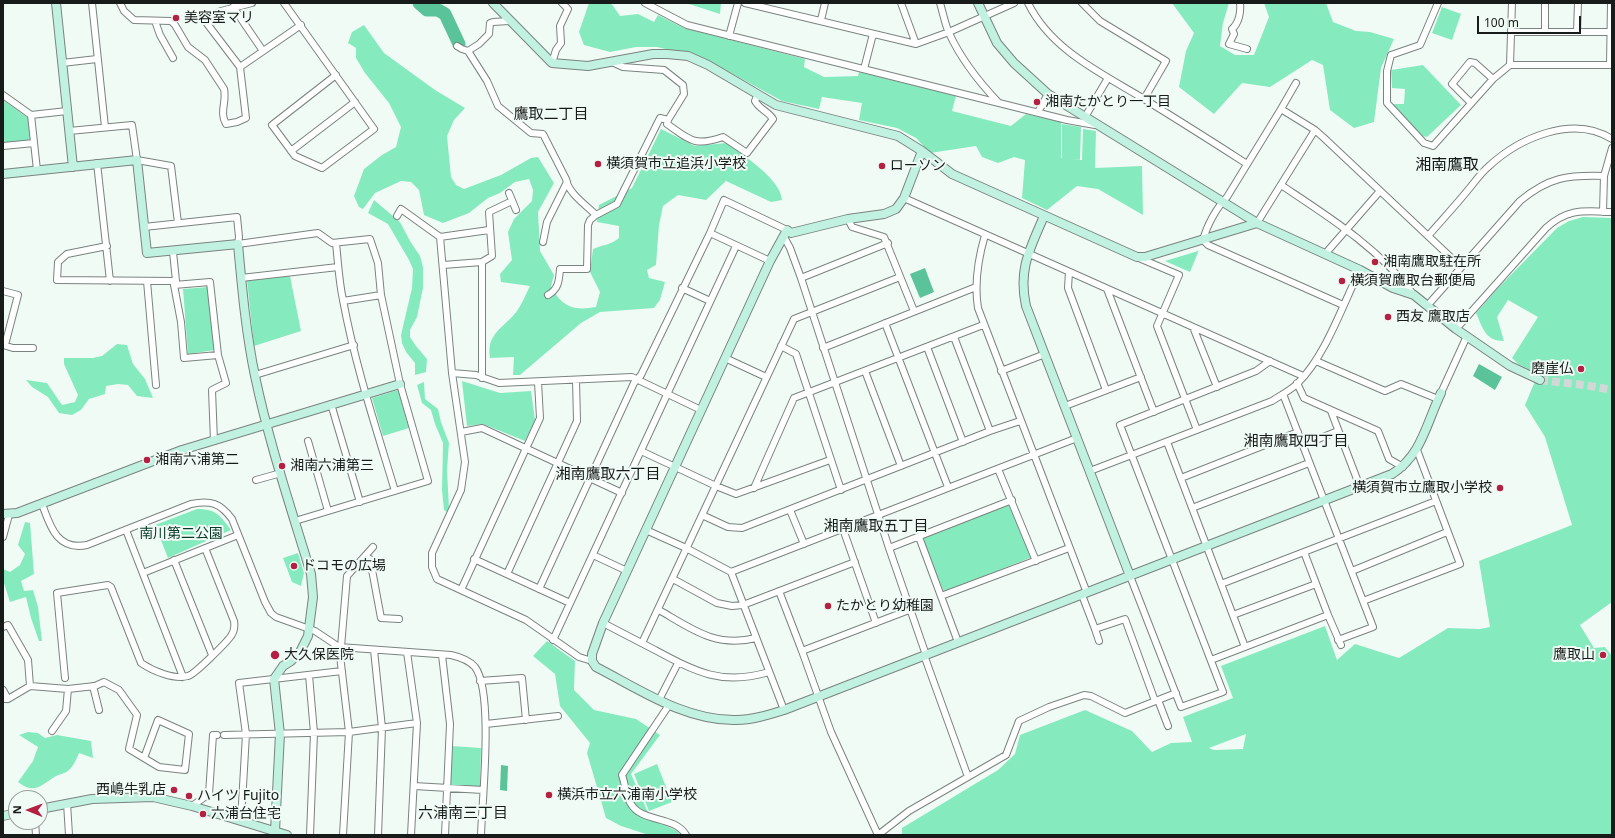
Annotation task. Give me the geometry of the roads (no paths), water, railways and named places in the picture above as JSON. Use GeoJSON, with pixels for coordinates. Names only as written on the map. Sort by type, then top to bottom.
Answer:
{"type":"FeatureCollection","features":[{"type":"Feature","properties":{"kind":"street"},"geometry":{"type":"LineString","coordinates":[[56,3],[73,167]]}},
{"type":"Feature","properties":{"kind":"street"},"geometry":{"type":"LineString","coordinates":[[92,3],[105,127]]}},
{"type":"Feature","properties":{"kind":"street"},"geometry":{"type":"LineString","coordinates":[[120,3],[124,11],[134,20],[171,21],[175,25],[188,47],[205,60],[224,89],[225,95],[222,117],[226,124],[237,122],[246,118],[240,67],[205,21],[221,11],[252,3]]}},
{"type":"Feature","properties":{"kind":"street"},"geometry":{"type":"LineString","coordinates":[[284,3],[301,25],[374,129],[322,168],[295,156],[272,125],[336,75]]}},
{"type":"Feature","properties":{"kind":"street"},"geometry":{"type":"LineString","coordinates":[[493,3],[552,64],[588,66],[653,54],[688,56],[708,65],[776,105],[898,136],[922,151],[952,174],[1179,276],[1157,326],[1197,430]]}},
{"type":"Feature","properties":{"kind":"street"},"geometry":{"type":"LineString","coordinates":[[552,64],[556,50],[561,43],[560,26],[568,9],[562,3]]}},
{"type":"Feature","properties":{"kind":"street"},"geometry":{"type":"LineString","coordinates":[[645,3],[687,25],[1098,126]]}},
{"type":"Feature","properties":{"kind":"street"},"geometry":{"type":"LineString","coordinates":[[729,36],[738,3]]}},
{"type":"Feature","properties":{"kind":"street"},"geometry":{"type":"LineString","coordinates":[[745,3],[916,44],[984,18],[1014,3]]}},
{"type":"Feature","properties":{"kind":"street"},"geometry":{"type":"LineString","coordinates":[[821,20],[825,3]]}},
{"type":"Feature","properties":{"kind":"street"},"geometry":{"type":"LineString","coordinates":[[902,3],[916,44]]}},
{"type":"Feature","properties":{"kind":"street"},"geometry":{"type":"LineString","coordinates":[[940,3],[949,32],[960,54],[998,102]]}},
{"type":"Feature","properties":{"kind":"street"},"geometry":{"type":"LineString","coordinates":[[978,3],[997,43],[1014,63],[1048,94],[1258,223],[1360,270],[1393,288],[1414,295]]}},
{"type":"Feature","properties":{"kind":"street"},"geometry":{"type":"LineString","coordinates":[[1028,3],[1049,35],[1073,54],[1108,78],[1247,164]]}},
{"type":"Feature","properties":{"kind":"street"},"geometry":{"type":"LineString","coordinates":[[1082,3],[1100,21],[1166,61],[1144,99]]}},
{"type":"Feature","properties":{"kind":"street"},"geometry":{"type":"LineString","coordinates":[[1240,3],[1241,8],[1237,25],[1232,29],[1234,34],[1229,44],[1246,49]]}},
{"type":"Feature","properties":{"kind":"street"},"geometry":{"type":"LineString","coordinates":[[1438,3],[1420,45],[1392,55],[1388,71],[1387,103],[1420,140],[1433,146],[1493,79],[1510,65],[1611,65],[1611,3]]}},
{"type":"Feature","properties":{"kind":"street"},"geometry":{"type":"LineString","coordinates":[[1510,65],[1512,3]]}},
{"type":"Feature","properties":{"kind":"street"},"geometry":{"type":"LineString","coordinates":[[1545,3],[1545,32]]}},
{"type":"Feature","properties":{"kind":"street"},"geometry":{"type":"LineString","coordinates":[[1577,32],[1578,3]]}},
{"type":"Feature","properties":{"kind":"street"},"geometry":{"type":"LineString","coordinates":[[233,7],[263,51]]}},
{"type":"Feature","properties":{"kind":"street"},"geometry":{"type":"LineString","coordinates":[[156,21],[160,35],[173,58]]}},
{"type":"Feature","properties":{"kind":"street"},"geometry":{"type":"LineString","coordinates":[[468,51],[479,44],[489,34],[490,23],[510,21]]}},
{"type":"Feature","properties":{"kind":"street"},"geometry":{"type":"LineString","coordinates":[[240,67],[301,25]]}},
{"type":"Feature","properties":{"kind":"street"},"geometry":{"type":"LineString","coordinates":[[1512,32],[1611,32]]}},
{"type":"Feature","properties":{"kind":"street"},"geometry":{"type":"LineString","coordinates":[[864,69],[873,34]]}},
{"type":"Feature","properties":{"kind":"street"},"geometry":{"type":"LineString","coordinates":[[457,46],[468,51],[487,81],[498,106],[531,133],[543,134],[573,192],[596,215]]}},
{"type":"Feature","properties":{"kind":"street"},"geometry":{"type":"LineString","coordinates":[[62,63],[98,60]]}},
{"type":"Feature","properties":{"kind":"street"},"geometry":{"type":"LineString","coordinates":[[612,62],[623,67],[664,70],[683,85],[684,94],[667,124],[689,139],[697,142],[723,137],[747,153],[773,118],[755,101],[758,94]]}},
{"type":"Feature","properties":{"kind":"street"},"geometry":{"type":"LineString","coordinates":[[1471,103],[1452,84],[1470,62],[1475,63],[1493,79]]}},
{"type":"Feature","properties":{"kind":"street"},"geometry":{"type":"LineString","coordinates":[[1085,117],[1108,78]]}},
{"type":"Feature","properties":{"kind":"street"},"geometry":{"type":"LineString","coordinates":[[1203,240],[1205,232],[1222,202],[1227,197],[1296,83]]}},
{"type":"Feature","properties":{"kind":"street"},"geometry":{"type":"LineString","coordinates":[[1038,112],[1048,94]]}},
{"type":"Feature","properties":{"kind":"street"},"geometry":{"type":"LineString","coordinates":[[3,95],[31,115],[67,111]]}},
{"type":"Feature","properties":{"kind":"street"},"geometry":{"type":"LineString","coordinates":[[291,151],[355,102]]}},
{"type":"Feature","properties":{"kind":"street"},"geometry":{"type":"LineString","coordinates":[[1280,109],[1315,130],[1461,267]]}},
{"type":"Feature","properties":{"kind":"street"},"geometry":{"type":"LineString","coordinates":[[31,115],[37,170]]}},
{"type":"Feature","properties":{"kind":"street"},"geometry":{"type":"LineString","coordinates":[[548,295],[553,292],[560,282],[560,269],[588,269],[588,225],[590,220],[596,215],[617,204],[660,118],[668,120]]}},
{"type":"Feature","properties":{"kind":"street"},"geometry":{"type":"LineString","coordinates":[[69,130],[132,125],[147,253],[173,252],[318,233],[332,243],[370,239],[378,263],[381,295],[400,384],[428,481],[295,521]]}},
{"type":"Feature","properties":{"kind":"street"},"geometry":{"type":"LineString","coordinates":[[1428,236],[1488,167],[1510,150],[1532,138],[1565,129],[1589,130],[1603,133],[1612,139]]}},
{"type":"Feature","properties":{"kind":"street"},"geometry":{"type":"LineString","coordinates":[[1137,257],[1145,257],[1258,223],[1315,130]]}},
{"type":"Feature","properties":{"kind":"street"},"geometry":{"type":"LineString","coordinates":[[3,146],[34,143]]}},
{"type":"Feature","properties":{"kind":"street"},"geometry":{"type":"LineString","coordinates":[[1603,212],[1604,176],[1612,148]]}},
{"type":"Feature","properties":{"kind":"street"},"geometry":{"type":"LineString","coordinates":[[539,589],[634,383],[637,380],[710,233],[724,200],[785,234],[848,219],[884,214],[896,209],[904,198],[922,151]]}},
{"type":"Feature","properties":{"kind":"street"},"geometry":{"type":"LineString","coordinates":[[3,174],[137,160],[172,166],[178,224]]}},
{"type":"Feature","properties":{"kind":"street"},"geometry":{"type":"LineString","coordinates":[[97,163],[110,281]]}},
{"type":"Feature","properties":{"kind":"street"},"geometry":{"type":"LineString","coordinates":[[1427,306],[1520,201],[1532,191],[1548,182],[1560,178],[1576,175],[1604,176]]}},
{"type":"Feature","properties":{"kind":"street"},"geometry":{"type":"LineString","coordinates":[[544,242],[547,222],[567,182]]}},
{"type":"Feature","properties":{"kind":"street"},"geometry":{"type":"LineString","coordinates":[[1281,185],[1347,229],[1398,274],[1414,295],[1456,329],[1510,366],[1540,380]]}},
{"type":"Feature","properties":{"kind":"street"},"geometry":{"type":"LineString","coordinates":[[1326,254],[1380,191]]}},
{"type":"Feature","properties":{"kind":"street"},"geometry":{"type":"LineString","coordinates":[[509,193],[516,210]]}},
{"type":"Feature","properties":{"kind":"street"},"geometry":{"type":"LineString","coordinates":[[904,198],[1303,376]]}},
{"type":"Feature","properties":{"kind":"street"},"geometry":{"type":"LineString","coordinates":[[443,265],[482,262],[492,256],[489,230],[489,212],[512,200]]}},
{"type":"Feature","properties":{"kind":"street"},"geometry":{"type":"LineString","coordinates":[[397,216],[401,209],[440,237],[489,230]]}},
{"type":"Feature","properties":{"kind":"street"},"geometry":{"type":"LineString","coordinates":[[1456,329],[1556,219],[1574,212],[1612,212]]}},
{"type":"Feature","properties":{"kind":"street"},"geometry":{"type":"LineString","coordinates":[[1044,216],[1028,253],[1023,274],[1023,296],[1181,707],[1224,692],[1120,425],[1256,371],[1270,361]]}},
{"type":"Feature","properties":{"kind":"street"},"geometry":{"type":"LineString","coordinates":[[144,227],[237,217],[241,278],[250,352],[266,425],[313,585],[310,629],[303,648],[294,658],[283,666],[274,679],[280,734],[275,831]]}},
{"type":"Feature","properties":{"kind":"street"},"geometry":{"type":"LineString","coordinates":[[848,219],[852,227],[884,237],[888,243],[914,311]]}},
{"type":"Feature","properties":{"kind":"street"},"geometry":{"type":"LineString","coordinates":[[710,233],[770,261]]}},
{"type":"Feature","properties":{"kind":"street"},"geometry":{"type":"LineString","coordinates":[[785,234],[770,261],[603,623],[592,654],[592,661],[596,667],[669,705],[705,717],[735,720],[760,717],[784,710],[1392,474],[1403,467],[1417,450],[1467,336]]}},
{"type":"Feature","properties":{"kind":"street"},"geometry":{"type":"LineString","coordinates":[[785,234],[801,278],[909,610],[968,777]]}},
{"type":"Feature","properties":{"kind":"street"},"geometry":{"type":"LineString","coordinates":[[985,235],[980,252],[976,287],[978,308],[983,325],[1069,548],[1100,641]]}},
{"type":"Feature","properties":{"kind":"street"},"geometry":{"type":"LineString","coordinates":[[440,237],[452,373],[465,462],[462,490],[432,553],[432,567],[438,579],[526,620],[579,657],[592,661]]}},
{"type":"Feature","properties":{"kind":"street"},"geometry":{"type":"LineString","coordinates":[[1203,240],[1208,245],[1343,305]]}},
{"type":"Feature","properties":{"kind":"street"},"geometry":{"type":"LineString","coordinates":[[336,243],[343,300],[366,394],[396,491]]}},
{"type":"Feature","properties":{"kind":"street"},"geometry":{"type":"LineString","coordinates":[[801,278],[888,243]]}},
{"type":"Feature","properties":{"kind":"street"},"geometry":{"type":"LineString","coordinates":[[106,246],[67,254],[58,262],[57,280],[147,281],[175,283],[210,282],[218,355],[226,383],[212,390],[214,441]]}},
{"type":"Feature","properties":{"kind":"street"},"geometry":{"type":"LineString","coordinates":[[553,640],[736,246]]}},
{"type":"Feature","properties":{"kind":"street"},"geometry":{"type":"LineString","coordinates":[[173,252],[175,283],[181,322],[184,358],[218,355]]}},
{"type":"Feature","properties":{"kind":"street"},"geometry":{"type":"LineString","coordinates":[[482,262],[482,378]]}},
{"type":"Feature","properties":{"kind":"street"},"geometry":{"type":"LineString","coordinates":[[241,278],[338,267]]}},
{"type":"Feature","properties":{"kind":"street"},"geometry":{"type":"LineString","coordinates":[[1090,471],[1132,456],[1272,400],[1283,394],[1297,383],[1316,361],[1360,270]]}},
{"type":"Feature","properties":{"kind":"street"},"geometry":{"type":"LineString","coordinates":[[1069,272],[1068,288],[1106,390]]}},
{"type":"Feature","properties":{"kind":"street"},"geometry":{"type":"LineString","coordinates":[[642,643],[659,610],[686,548],[794,319],[900,277]]}},
{"type":"Feature","properties":{"kind":"street"},"geometry":{"type":"LineString","coordinates":[[147,281],[156,385]]}},
{"type":"Feature","properties":{"kind":"street"},"geometry":{"type":"LineString","coordinates":[[823,348],[976,287]]}},
{"type":"Feature","properties":{"kind":"street"},"geometry":{"type":"LineString","coordinates":[[682,288],[710,301]]}},
{"type":"Feature","properties":{"kind":"street"},"geometry":{"type":"LineString","coordinates":[[1107,289],[1154,412]]}},
{"type":"Feature","properties":{"kind":"street"},"geometry":{"type":"LineString","coordinates":[[3,291],[18,295],[4,345],[13,348],[33,348]]}},
{"type":"Feature","properties":{"kind":"street"},"geometry":{"type":"LineString","coordinates":[[343,300],[381,295]]}},
{"type":"Feature","properties":{"kind":"street"},"geometry":{"type":"LineString","coordinates":[[885,323],[948,487]]}},
{"type":"Feature","properties":{"kind":"street"},"geometry":{"type":"LineString","coordinates":[[754,488],[794,398],[983,325]]}},
{"type":"Feature","properties":{"kind":"street"},"geometry":{"type":"LineString","coordinates":[[1193,327],[1217,387]]}},
{"type":"Feature","properties":{"kind":"street"},"geometry":{"type":"LineString","coordinates":[[954,337],[990,431]]}},
{"type":"Feature","properties":{"kind":"street"},"geometry":{"type":"LineString","coordinates":[[255,376],[354,345]]}},
{"type":"Feature","properties":{"kind":"street"},"geometry":{"type":"LineString","coordinates":[[781,346],[796,354],[841,490]]}},
{"type":"Feature","properties":{"kind":"street"},"geometry":{"type":"LineString","coordinates":[[927,347],[963,442]]}},
{"type":"Feature","properties":{"kind":"street"},"geometry":{"type":"LineString","coordinates":[[1001,371],[1045,354]]}},
{"type":"Feature","properties":{"kind":"street"},"geometry":{"type":"LineString","coordinates":[[725,358],[766,377]]}},
{"type":"Feature","properties":{"kind":"street"},"geometry":{"type":"LineString","coordinates":[[1316,361],[1385,391],[1401,384],[1440,396]]}},
{"type":"Feature","properties":{"kind":"street"},"geometry":{"type":"LineString","coordinates":[[865,371],[901,466]]}},
{"type":"Feature","properties":{"kind":"street"},"geometry":{"type":"LineString","coordinates":[[452,373],[464,373],[499,383],[632,377],[701,410]]}},
{"type":"Feature","properties":{"kind":"street"},"geometry":{"type":"LineString","coordinates":[[1065,406],[1141,377]]}},
{"type":"Feature","properties":{"kind":"street"},"geometry":{"type":"LineString","coordinates":[[506,574],[577,421],[576,380]]}},
{"type":"Feature","properties":{"kind":"street"},"geometry":{"type":"LineString","coordinates":[[460,590],[540,418],[538,382]]}},
{"type":"Feature","properties":{"kind":"street"},"geometry":{"type":"LineString","coordinates":[[1297,383],[1304,398],[1378,431],[1389,459],[1403,467]]}},
{"type":"Feature","properties":{"kind":"street"},"geometry":{"type":"LineString","coordinates":[[3,537],[6,515],[42,504],[182,450],[400,384]]}},
{"type":"Feature","properties":{"kind":"street"},"geometry":{"type":"LineString","coordinates":[[1283,394],[1373,627],[1339,642],[1304,552]]}},
{"type":"Feature","properties":{"kind":"street"},"geometry":{"type":"LineString","coordinates":[[331,404],[360,502]]}},
{"type":"Feature","properties":{"kind":"street"},"geometry":{"type":"LineString","coordinates":[[1331,411],[1360,487]]}},
{"type":"Feature","properties":{"kind":"street"},"geometry":{"type":"LineString","coordinates":[[702,515],[728,527],[736,529],[742,528],[867,481],[990,431],[1020,421]]}},
{"type":"Feature","properties":{"kind":"street"},"geometry":{"type":"LineString","coordinates":[[461,432],[482,428],[622,493]]}},
{"type":"Feature","properties":{"kind":"street"},"geometry":{"type":"LineString","coordinates":[[1303,445],[1338,430]]}},
{"type":"Feature","properties":{"kind":"street"},"geometry":{"type":"LineString","coordinates":[[1181,478],[1298,432]]}},
{"type":"Feature","properties":{"kind":"street"},"geometry":{"type":"LineString","coordinates":[[731,572],[1077,438]]}},
{"type":"Feature","properties":{"kind":"street"},"geometry":{"type":"LineString","coordinates":[[308,441],[328,511]]}},
{"type":"Feature","properties":{"kind":"street"},"geometry":{"type":"LineString","coordinates":[[1167,442],[1245,647]]}},
{"type":"Feature","properties":{"kind":"street"},"geometry":{"type":"LineString","coordinates":[[641,450],[736,494],[830,460]]}},
{"type":"Feature","properties":{"kind":"street"},"geometry":{"type":"LineString","coordinates":[[1363,602],[1460,564],[1417,450]]}},
{"type":"Feature","properties":{"kind":"street"},"geometry":{"type":"LineString","coordinates":[[1192,508],[1309,463]]}},
{"type":"Feature","properties":{"kind":"street"},"geometry":{"type":"LineString","coordinates":[[998,469],[1036,561]]}},
{"type":"Feature","properties":{"kind":"street"},"geometry":{"type":"LineString","coordinates":[[256,480],[281,473]]}},
{"type":"Feature","properties":{"kind":"street"},"geometry":{"type":"LineString","coordinates":[[889,548],[1012,500]]}},
{"type":"Feature","properties":{"kind":"street"},"geometry":{"type":"LineString","coordinates":[[1221,584],[1436,501]]}},
{"type":"Feature","properties":{"kind":"street"},"geometry":{"type":"LineString","coordinates":[[42,504],[54,533],[70,545],[87,545],[191,504],[204,502],[218,505],[226,510],[232,519],[265,602],[271,613],[282,620],[310,629],[340,647],[456,656],[468,661],[475,668],[480,681],[486,724],[480,835]]}},
{"type":"Feature","properties":{"kind":"street"},"geometry":{"type":"LineString","coordinates":[[790,510],[804,544]]}},
{"type":"Feature","properties":{"kind":"street"},"geometry":{"type":"LineString","coordinates":[[843,529],[876,623]]}},
{"type":"Feature","properties":{"kind":"street"},"geometry":{"type":"LineString","coordinates":[[126,530],[183,676]]}},
{"type":"Feature","properties":{"kind":"street"},"geometry":{"type":"LineString","coordinates":[[646,530],[686,548],[731,572],[784,710]]}},
{"type":"Feature","properties":{"kind":"street"},"geometry":{"type":"LineString","coordinates":[[1352,570],[1448,532]]}},
{"type":"Feature","properties":{"kind":"street"},"geometry":{"type":"LineString","coordinates":[[143,573],[238,535]]}},
{"type":"Feature","properties":{"kind":"street"},"geometry":{"type":"LineString","coordinates":[[919,537],[958,642]]}},
{"type":"Feature","properties":{"kind":"street"},"geometry":{"type":"LineString","coordinates":[[343,835],[349,732],[340,647],[347,576],[373,547]]}},
{"type":"Feature","properties":{"kind":"street"},"geometry":{"type":"LineString","coordinates":[[65,678],[57,594],[108,585],[111,586],[141,663],[148,668],[177,677],[190,676],[212,656],[231,636],[234,621],[205,548]]}},
{"type":"Feature","properties":{"kind":"street"},"geometry":{"type":"LineString","coordinates":[[941,596],[1069,548]]}},
{"type":"Feature","properties":{"kind":"street"},"geometry":{"type":"LineString","coordinates":[[365,556],[370,559],[381,618],[399,619]]}},
{"type":"Feature","properties":{"kind":"street"},"geometry":{"type":"LineString","coordinates":[[593,556],[627,571]]}},
{"type":"Feature","properties":{"kind":"street"},"geometry":{"type":"LineString","coordinates":[[174,560],[212,656]]}},
{"type":"Feature","properties":{"kind":"street"},"geometry":{"type":"LineString","coordinates":[[474,560],[570,603]]}},
{"type":"Feature","properties":{"kind":"street"},"geometry":{"type":"LineString","coordinates":[[673,579],[721,604],[732,606],[743,605],[855,562]]}},
{"type":"Feature","properties":{"kind":"street"},"geometry":{"type":"LineString","coordinates":[[1233,615],[1316,584]]}},
{"type":"Feature","properties":{"kind":"street"},"geometry":{"type":"LineString","coordinates":[[779,591],[831,732],[878,835],[909,811],[1006,755],[1019,721],[1050,707],[1084,695],[1090,696],[1125,713],[1176,693]]}},
{"type":"Feature","properties":{"kind":"street"},"geometry":{"type":"LineString","coordinates":[[659,610],[702,634],[722,641],[737,641],[756,638]]}},
{"type":"Feature","properties":{"kind":"street"},"geometry":{"type":"LineString","coordinates":[[802,651],[909,610]]}},
{"type":"Feature","properties":{"kind":"street"},"geometry":{"type":"LineString","coordinates":[[1211,660],[1328,615]]}},
{"type":"Feature","properties":{"kind":"street"},"geometry":{"type":"LineString","coordinates":[[1095,629],[1124,619],[1156,701],[1168,726]]}},
{"type":"Feature","properties":{"kind":"street"},"geometry":{"type":"LineString","coordinates":[[603,623],[692,670],[717,677],[740,678],[769,672]]}},
{"type":"Feature","properties":{"kind":"street"},"geometry":{"type":"LineString","coordinates":[[3,627],[8,625],[28,660],[30,686]]}},
{"type":"Feature","properties":{"kind":"street"},"geometry":{"type":"LineString","coordinates":[[374,650],[382,728],[378,835]]}},
{"type":"Feature","properties":{"kind":"street"},"geometry":{"type":"LineString","coordinates":[[407,652],[417,723],[411,835]]}},
{"type":"Feature","properties":{"kind":"street"},"geometry":{"type":"LineString","coordinates":[[442,655],[450,724],[445,835]]}},
{"type":"Feature","properties":{"kind":"street"},"geometry":{"type":"LineString","coordinates":[[659,700],[678,663]]}},
{"type":"Feature","properties":{"kind":"street"},"geometry":{"type":"LineString","coordinates":[[241,821],[246,734],[239,683],[342,671]]}},
{"type":"Feature","properties":{"kind":"street"},"geometry":{"type":"LineString","coordinates":[[309,675],[314,733],[310,835]]}},
{"type":"Feature","properties":{"kind":"street"},"geometry":{"type":"LineString","coordinates":[[480,681],[522,678],[526,720]]}},
{"type":"Feature","properties":{"kind":"street"},"geometry":{"type":"LineString","coordinates":[[3,690],[6,699],[30,686],[68,689],[93,686],[104,682],[119,690],[137,715],[129,749],[144,758],[159,767],[185,770],[189,734],[158,720],[144,758]]}},
{"type":"Feature","properties":{"kind":"street"},"geometry":{"type":"LineString","coordinates":[[93,686],[98,710]]}},
{"type":"Feature","properties":{"kind":"street"},"geometry":{"type":"LineString","coordinates":[[52,731],[66,711],[68,689]]}},
{"type":"Feature","properties":{"kind":"street"},"geometry":{"type":"LineString","coordinates":[[669,705],[622,774],[630,804],[635,810],[645,815],[677,825],[686,835]]}},
{"type":"Feature","properties":{"kind":"street"},"geometry":{"type":"LineString","coordinates":[[486,724],[558,716]]}},
{"type":"Feature","properties":{"kind":"street"},"geometry":{"type":"LineString","coordinates":[[224,735],[349,732],[417,723]]}},
{"type":"Feature","properties":{"kind":"street"},"geometry":{"type":"LineString","coordinates":[[192,806],[209,794],[213,735],[217,735]]}},
{"type":"Feature","properties":{"kind":"street"},"geometry":{"type":"LineString","coordinates":[[414,786],[483,790]]}},
{"type":"Feature","properties":{"kind":"street"},"geometry":{"type":"LineString","coordinates":[[48,807],[92,799],[147,796],[192,806],[287,835]]}},
{"type":"Feature","properties":{"kind":"street"},"geometry":{"type":"LineString","coordinates":[[67,803],[69,835]]}},
{"type":"Feature","properties":{"kind":"waterway"},"geometry":{"type":"LineString","coordinates":[[419,3],[427,10],[438,10],[445,14],[459,44]]}},
{"type":"Feature","properties":{"kind":"tunnel"},"geometry":{"type":"LineString","coordinates":[[1540,380],[1612,390]]}},
{"type":"Feature","properties":{"kind":"place","name":"美容室マリ"},"geometry":{"type":"Point","coordinates":[176,18]}},
{"type":"Feature","properties":{"kind":"place","name":"湘南たかとり一丁目"},"geometry":{"type":"Point","coordinates":[1037,102]}},
{"type":"Feature","properties":{"kind":"place","name":"横須賀市立追浜小学校"},"geometry":{"type":"Point","coordinates":[598,164]}},
{"type":"Feature","properties":{"kind":"place","name":"ローソン"},"geometry":{"type":"Point","coordinates":[882,166]}},
{"type":"Feature","properties":{"kind":"place","name":"湘南鷹取駐在所"},"geometry":{"type":"Point","coordinates":[1375,262]}},
{"type":"Feature","properties":{"kind":"place","name":"横須賀鷹取台郵便局"},"geometry":{"type":"Point","coordinates":[1342,281]}},
{"type":"Feature","properties":{"kind":"place","name":"西友 鷹取店"},"geometry":{"type":"Point","coordinates":[1388,317]}},
{"type":"Feature","properties":{"kind":"place","name":"磨崖仏"},"geometry":{"type":"Point","coordinates":[1581,369]}},
{"type":"Feature","properties":{"kind":"place","name":"湘南六浦第二"},"geometry":{"type":"Point","coordinates":[147,460]}},
{"type":"Feature","properties":{"kind":"place","name":"湘南六浦第三"},"geometry":{"type":"Point","coordinates":[282,466]}},
{"type":"Feature","properties":{"kind":"place","name":"横須賀市立鷹取小学校"},"geometry":{"type":"Point","coordinates":[1500,488]}},
{"type":"Feature","properties":{"kind":"place","name":"ドコモの広場"},"geometry":{"type":"Point","coordinates":[294,566]}},
{"type":"Feature","properties":{"kind":"place","name":"たかとり幼稚園"},"geometry":{"type":"Point","coordinates":[828,606]}},
{"type":"Feature","properties":{"kind":"place","name":"大久保医院"},"geometry":{"type":"Point","coordinates":[275,655]}},
{"type":"Feature","properties":{"kind":"place","name":"鷹取山"},"geometry":{"type":"Point","coordinates":[1603,655]}},
{"type":"Feature","properties":{"kind":"place","name":"西嶋牛乳店"},"geometry":{"type":"Point","coordinates":[174,790]}},
{"type":"Feature","properties":{"kind":"place","name":"横浜市立六浦南小学校"},"geometry":{"type":"Point","coordinates":[549,795]}},
{"type":"Feature","properties":{"kind":"place","name":"ハイツ Fujito"},"geometry":{"type":"Point","coordinates":[189,796]}},
{"type":"Feature","properties":{"kind":"place","name":"六浦台住宅"},"geometry":{"type":"Point","coordinates":[203,814]}},
{"type":"Feature","properties":{"kind":"district","name":"鷹取二丁目"},"geometry":{"type":"Point","coordinates":[551,115]}},
{"type":"Feature","properties":{"kind":"district","name":"湘南鷹取"},"geometry":{"type":"Point","coordinates":[1447,165]}},
{"type":"Feature","properties":{"kind":"district","name":"湘南鷹取四丁目"},"geometry":{"type":"Point","coordinates":[1296,442]}},
{"type":"Feature","properties":{"kind":"district","name":"湘南鷹取六丁目"},"geometry":{"type":"Point","coordinates":[608,475]}},
{"type":"Feature","properties":{"kind":"district","name":"湘南鷹取五丁目"},"geometry":{"type":"Point","coordinates":[876,527]}},
{"type":"Feature","properties":{"kind":"district","name":"六浦南三丁目"},"geometry":{"type":"Point","coordinates":[463,814]}},
{"type":"Feature","properties":{"kind":"park label","name":"南川第二公園"},"geometry":{"type":"Point","coordinates":[181,534]}}]}
